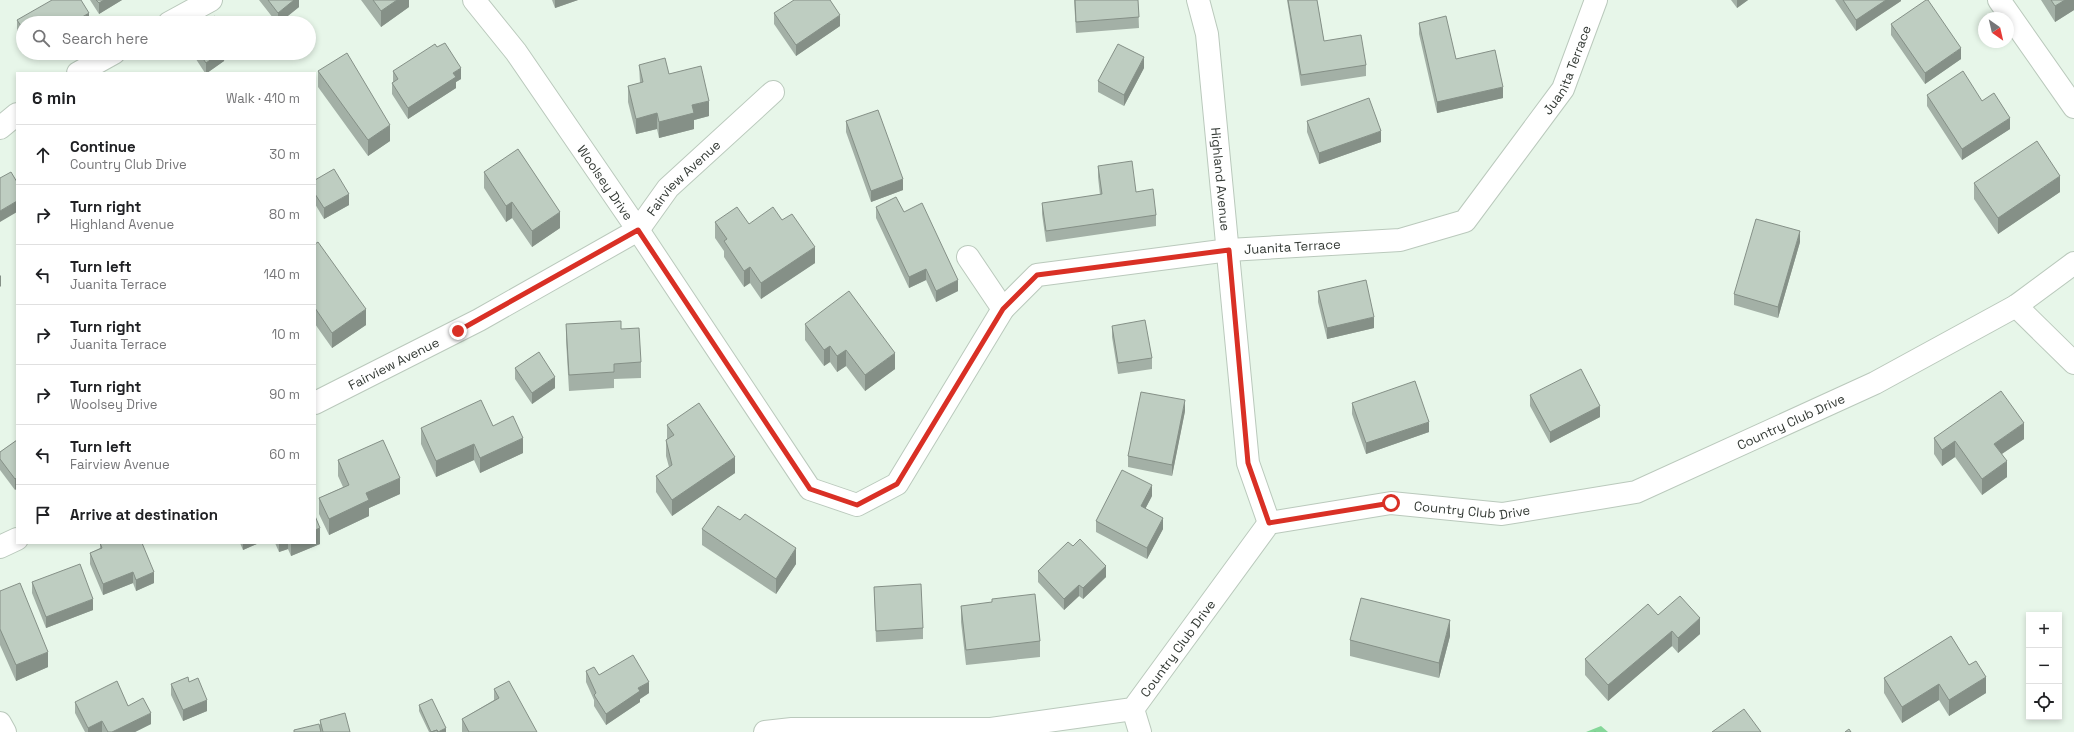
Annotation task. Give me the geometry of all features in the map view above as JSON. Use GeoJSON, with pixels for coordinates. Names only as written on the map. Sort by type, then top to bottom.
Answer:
{"type":"FeatureCollection","features":[{"type":"Feature","properties":{"kind":"street"},"geometry":{"type":"LineString","coordinates":[[182,16],[211,0]]}},
{"type":"Feature","properties":{"kind":"street","name":"Woolsey Drive"},"geometry":{"type":"LineString","coordinates":[[474,0],[516,52],[638,230],[810,489]]}},
{"type":"Feature","properties":{"kind":"street","name":"Highland Avenue"},"geometry":{"type":"LineString","coordinates":[[1198,0],[1207,34],[1229,250],[1248,463],[1269,523]]}},
{"type":"Feature","properties":{"kind":"street","name":"Juanita Terrace"},"geometry":{"type":"LineString","coordinates":[[810,489],[857,505],[897,484],[1003,309],[1037,275],[1229,250],[1400,240],[1465,221],[1563,89],[1596,0]]}},
{"type":"Feature","properties":{"kind":"street"},"geometry":{"type":"LineString","coordinates":[[1999,0],[2074,106]]}},
{"type":"Feature","properties":{"kind":"street"},"geometry":{"type":"LineString","coordinates":[[80,72],[101,60]]}},
{"type":"Feature","properties":{"kind":"street","name":"Fairview Avenue"},"geometry":{"type":"LineString","coordinates":[[316,402],[479,320],[638,230],[668,188],[773,92]]}},
{"type":"Feature","properties":{"kind":"street"},"geometry":{"type":"LineString","coordinates":[[0,128],[16,115]]}},
{"type":"Feature","properties":{"kind":"street"},"geometry":{"type":"LineString","coordinates":[[968,257],[1003,309]]}},
{"type":"Feature","properties":{"kind":"street","name":"Country Club Drive"},"geometry":{"type":"LineString","coordinates":[[765,732],[792,729],[991,729],[1133,709],[1269,523],[1391,503],[1502,514],[1636,492],[1875,383],[2016,306],[2074,263]]}},
{"type":"Feature","properties":{"kind":"street"},"geometry":{"type":"LineString","coordinates":[[2016,306],[2074,363]]}},
{"type":"Feature","properties":{"kind":"street"},"geometry":{"type":"LineString","coordinates":[[0,547],[16,539]]}},
{"type":"Feature","properties":{"kind":"street"},"geometry":{"type":"LineString","coordinates":[[1133,709],[1140,732]]}},
{"type":"Feature","properties":{"kind":"street"},"geometry":{"type":"LineString","coordinates":[[0,724],[5,732]]}},
{"type":"Feature","properties":{"kind":"green space"},"geometry":{"type":"Polygon","coordinates":[[[1601,726],[1608,732],[1586,732],[1601,726]]]}},
{"type":"Feature","properties":{"kind":"building"},"geometry":{"type":"Polygon","coordinates":[[[52,0],[81,0],[89,13],[84,16],[24,16],[52,0]]]}},
{"type":"Feature","properties":{"kind":"building"},"geometry":{"type":"Polygon","coordinates":[[[96,0],[104,0],[99,3],[96,0]]]}},
{"type":"Feature","properties":{"kind":"building"},"geometry":{"type":"Polygon","coordinates":[[[268,0],[294,0],[278,13],[268,0]]]}},
{"type":"Feature","properties":{"kind":"building"},"geometry":{"type":"Polygon","coordinates":[[[373,0],[397,0],[381,11],[373,0]]]}},
{"type":"Feature","properties":{"kind":"building"},"geometry":{"type":"Polygon","coordinates":[[[794,0],[830,0],[840,15],[796,45],[774,13],[794,0]]]}},
{"type":"Feature","properties":{"kind":"building"},"geometry":{"type":"Polygon","coordinates":[[[1075,0],[1138,0],[1139,17],[1076,22],[1075,0]]]}},
{"type":"Feature","properties":{"kind":"building"},"geometry":{"type":"Polygon","coordinates":[[[1288,0],[1317,0],[1324,41],[1361,35],[1366,65],[1301,75],[1288,0]]]}},
{"type":"Feature","properties":{"kind":"building"},"geometry":{"type":"Polygon","coordinates":[[[1843,0],[1886,0],[1856,20],[1843,0]]]}},
{"type":"Feature","properties":{"kind":"building"},"geometry":{"type":"Polygon","coordinates":[[[1928,0],[1961,48],[1925,73],[1891,24],[1928,0]]]}},
{"type":"Feature","properties":{"kind":"building"},"geometry":{"type":"Polygon","coordinates":[[[2051,0],[2065,0],[2055,6],[2051,0]]]}},
{"type":"Feature","properties":{"kind":"building"},"geometry":{"type":"Polygon","coordinates":[[[1446,16],[1456,59],[1495,50],[1503,87],[1437,102],[1419,23],[1446,16]]]}},
{"type":"Feature","properties":{"kind":"building"},"geometry":{"type":"Polygon","coordinates":[[[445,43],[461,68],[453,73],[456,77],[408,108],[392,83],[398,79],[393,71],[435,44],[437,47],[445,43]]]}},
{"type":"Feature","properties":{"kind":"building"},"geometry":{"type":"Polygon","coordinates":[[[1118,44],[1144,57],[1124,95],[1098,81],[1118,44]]]}},
{"type":"Feature","properties":{"kind":"building"},"geometry":{"type":"Polygon","coordinates":[[[347,53],[390,125],[368,140],[318,71],[347,53]]]}},
{"type":"Feature","properties":{"kind":"building"},"geometry":{"type":"Polygon","coordinates":[[[665,58],[669,74],[701,66],[709,101],[692,105],[694,113],[659,122],[657,113],[636,119],[628,86],[643,82],[639,65],[665,58]]]}},
{"type":"Feature","properties":{"kind":"building"},"geometry":{"type":"Polygon","coordinates":[[[1963,71],[1982,101],[1994,93],[2010,118],[1962,149],[1927,95],[1963,71]]]}},
{"type":"Feature","properties":{"kind":"building"},"geometry":{"type":"Polygon","coordinates":[[[1369,98],[1381,131],[1319,153],[1307,121],[1369,98]]]}},
{"type":"Feature","properties":{"kind":"building"},"geometry":{"type":"Polygon","coordinates":[[[878,110],[903,179],[871,191],[846,121],[878,110]]]}},
{"type":"Feature","properties":{"kind":"building"},"geometry":{"type":"Polygon","coordinates":[[[2037,141],[2060,176],[1998,218],[1974,183],[2037,141]]]}},
{"type":"Feature","properties":{"kind":"building"},"geometry":{"type":"Polygon","coordinates":[[[518,149],[560,212],[532,231],[512,202],[506,206],[484,172],[518,149]]]}},
{"type":"Feature","properties":{"kind":"building"},"geometry":{"type":"Polygon","coordinates":[[[1132,161],[1136,192],[1153,189],[1156,215],[1046,231],[1042,203],[1102,194],[1098,166],[1132,161]]]}},
{"type":"Feature","properties":{"kind":"building"},"geometry":{"type":"Polygon","coordinates":[[[334,169],[349,194],[324,208],[316,196],[316,179],[334,169]]]}},
{"type":"Feature","properties":{"kind":"building"},"geometry":{"type":"Polygon","coordinates":[[[11,172],[16,180],[16,202],[0,211],[0,178],[11,172]]]}},
{"type":"Feature","properties":{"kind":"building"},"geometry":{"type":"Polygon","coordinates":[[[896,197],[904,212],[922,203],[958,280],[936,291],[926,269],[909,277],[876,207],[896,197]]]}},
{"type":"Feature","properties":{"kind":"building"},"geometry":{"type":"Polygon","coordinates":[[[737,207],[749,224],[773,207],[782,220],[792,214],[815,247],[761,283],[750,267],[744,271],[724,241],[727,239],[715,222],[737,207]]]}},
{"type":"Feature","properties":{"kind":"building"},"geometry":{"type":"Polygon","coordinates":[[[1756,219],[1800,231],[1778,307],[1734,294],[1756,219]]]}},
{"type":"Feature","properties":{"kind":"building"},"geometry":{"type":"Polygon","coordinates":[[[318,242],[366,309],[332,333],[316,309],[316,243],[318,242]]]}},
{"type":"Feature","properties":{"kind":"building"},"geometry":{"type":"Polygon","coordinates":[[[1366,280],[1374,317],[1327,328],[1318,291],[1366,280]]]}},
{"type":"Feature","properties":{"kind":"building"},"geometry":{"type":"Polygon","coordinates":[[[849,291],[895,353],[865,375],[846,350],[837,356],[830,346],[824,350],[805,324],[849,291]]]}},
{"type":"Feature","properties":{"kind":"building"},"geometry":{"type":"Polygon","coordinates":[[[1145,320],[1152,358],[1118,363],[1112,326],[1145,320]]]}},
{"type":"Feature","properties":{"kind":"building"},"geometry":{"type":"Polygon","coordinates":[[[621,321],[621,329],[639,328],[641,362],[614,364],[614,372],[569,375],[566,324],[621,321]]]}},
{"type":"Feature","properties":{"kind":"building"},"geometry":{"type":"Polygon","coordinates":[[[539,352],[555,377],[532,393],[515,368],[539,352]]]}},
{"type":"Feature","properties":{"kind":"building"},"geometry":{"type":"Polygon","coordinates":[[[1581,369],[1600,406],[1550,432],[1530,395],[1581,369]]]}},
{"type":"Feature","properties":{"kind":"building"},"geometry":{"type":"Polygon","coordinates":[[[1415,381],[1429,422],[1366,443],[1352,403],[1415,381]]]}},
{"type":"Feature","properties":{"kind":"building"},"geometry":{"type":"Polygon","coordinates":[[[2001,391],[2024,423],[1994,444],[2007,461],[1982,479],[1955,441],[1942,450],[1934,438],[2001,391]]]}},
{"type":"Feature","properties":{"kind":"building"},"geometry":{"type":"Polygon","coordinates":[[[1141,392],[1185,400],[1172,465],[1128,456],[1141,392]]]}},
{"type":"Feature","properties":{"kind":"building"},"geometry":{"type":"Polygon","coordinates":[[[481,400],[493,426],[513,416],[523,438],[480,458],[474,444],[436,461],[421,428],[481,400]]]}},
{"type":"Feature","properties":{"kind":"building"},"geometry":{"type":"Polygon","coordinates":[[[699,403],[735,457],[672,500],[656,476],[672,465],[666,440],[674,435],[667,425],[699,403]]]}},
{"type":"Feature","properties":{"kind":"building"},"geometry":{"type":"Polygon","coordinates":[[[383,440],[400,478],[366,493],[369,500],[329,519],[319,498],[349,485],[338,460],[383,440]]]}},
{"type":"Feature","properties":{"kind":"building"},"geometry":{"type":"Polygon","coordinates":[[[16,441],[15,479],[0,459],[0,452],[16,441]]]}},
{"type":"Feature","properties":{"kind":"building"},"geometry":{"type":"Polygon","coordinates":[[[1122,470],[1152,485],[1141,506],[1163,518],[1147,548],[1096,521],[1122,470]]]}},
{"type":"Feature","properties":{"kind":"building"},"geometry":{"type":"Polygon","coordinates":[[[718,506],[740,520],[745,514],[796,548],[776,579],[702,529],[718,506]]]}},
{"type":"Feature","properties":{"kind":"building"},"geometry":{"type":"Polygon","coordinates":[[[316,518],[320,528],[316,530],[316,518]]]}},
{"type":"Feature","properties":{"kind":"building"},"geometry":{"type":"Polygon","coordinates":[[[1080,539],[1106,566],[1083,588],[1079,585],[1064,599],[1038,571],[1068,542],[1073,546],[1080,539]]]}},
{"type":"Feature","properties":{"kind":"building"},"geometry":{"type":"Polygon","coordinates":[[[100,544],[142,544],[154,572],[136,580],[133,572],[103,584],[90,553],[102,548],[100,544]]]}},
{"type":"Feature","properties":{"kind":"building"},"geometry":{"type":"Polygon","coordinates":[[[80,564],[93,599],[46,617],[32,582],[80,564]]]}},
{"type":"Feature","properties":{"kind":"building"},"geometry":{"type":"Polygon","coordinates":[[[20,583],[48,652],[16,665],[0,629],[0,591],[20,583]]]}},
{"type":"Feature","properties":{"kind":"building"},"geometry":{"type":"Polygon","coordinates":[[[921,584],[923,628],[876,631],[874,587],[921,584]]]}},
{"type":"Feature","properties":{"kind":"building"},"geometry":{"type":"Polygon","coordinates":[[[1035,594],[1040,641],[966,650],[961,606],[992,602],[992,599],[1035,594]]]}},
{"type":"Feature","properties":{"kind":"building"},"geometry":{"type":"Polygon","coordinates":[[[1680,596],[1700,618],[1678,638],[1672,631],[1608,685],[1585,659],[1648,604],[1658,615],[1680,596]]]}},
{"type":"Feature","properties":{"kind":"building"},"geometry":{"type":"Polygon","coordinates":[[[1361,598],[1450,620],[1439,663],[1350,640],[1361,598]]]}},
{"type":"Feature","properties":{"kind":"building"},"geometry":{"type":"Polygon","coordinates":[[[1951,636],[1969,665],[1976,661],[1986,677],[1949,700],[1939,684],[1902,707],[1884,678],[1951,636]]]}},
{"type":"Feature","properties":{"kind":"building"},"geometry":{"type":"Polygon","coordinates":[[[633,655],[649,682],[638,688],[640,691],[606,714],[594,695],[596,693],[586,671],[594,667],[599,675],[633,655]]]}},
{"type":"Feature","properties":{"kind":"building"},"geometry":{"type":"Polygon","coordinates":[[[188,677],[189,682],[198,678],[207,700],[183,710],[171,684],[188,677]]]}},
{"type":"Feature","properties":{"kind":"building"},"geometry":{"type":"Polygon","coordinates":[[[117,681],[128,706],[143,698],[151,713],[112,732],[108,732],[102,721],[88,728],[75,702],[117,681]]]}},
{"type":"Feature","properties":{"kind":"building"},"geometry":{"type":"Polygon","coordinates":[[[509,681],[537,732],[469,732],[462,719],[499,698],[494,689],[509,681]]]}},
{"type":"Feature","properties":{"kind":"building"},"geometry":{"type":"Polygon","coordinates":[[[432,699],[446,728],[438,732],[437,730],[431,732],[419,705],[432,699]]]}},
{"type":"Feature","properties":{"kind":"building"},"geometry":{"type":"Polygon","coordinates":[[[1744,709],[1761,732],[1712,732],[1744,709]]]}},
{"type":"Feature","properties":{"kind":"building"},"geometry":{"type":"Polygon","coordinates":[[[345,713],[350,732],[323,732],[320,720],[345,713]]]}},
{"type":"Feature","properties":{"kind":"building"},"geometry":{"type":"Polygon","coordinates":[[[319,724],[321,732],[294,732],[294,730],[319,724]]]}},
{"type":"Feature","properties":{"kind":"route"},"geometry":{"type":"LineString","coordinates":[[458,331],[638,230],[810,489],[857,505],[897,484],[1003,309],[1037,275],[1229,250],[1248,463],[1269,523],[1391,503]]}}]}
